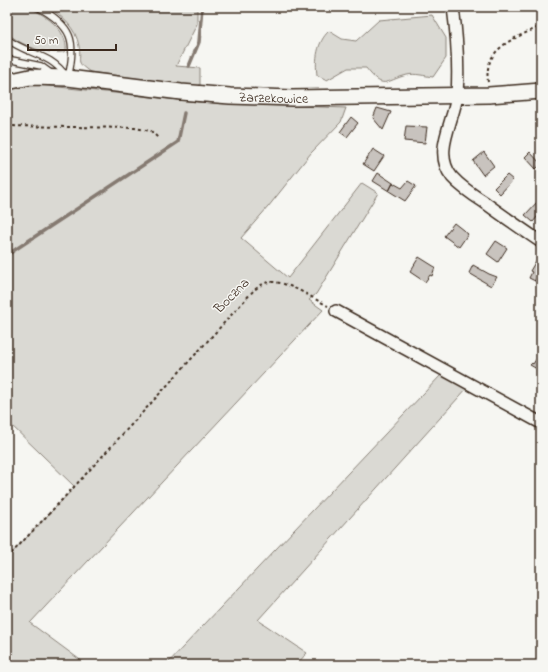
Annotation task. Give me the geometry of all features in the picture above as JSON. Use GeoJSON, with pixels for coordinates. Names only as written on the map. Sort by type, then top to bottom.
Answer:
{"type":"FeatureCollection","features":[{"type":"Feature","properties":{"kind":"street"},"geometry":{"type":"LineString","coordinates":[[453,7],[458,45],[456,96],[444,144],[444,157],[452,177],[466,189],[541,242]]}},
{"type":"Feature","properties":{"kind":"street","name":"Zarzekowice"},"geometry":{"type":"LineString","coordinates":[[7,82],[30,77],[68,78],[181,92],[230,96],[292,98],[489,96],[541,91]]}},
{"type":"Feature","properties":{"kind":"street"},"geometry":{"type":"LineString","coordinates":[[336,311],[541,423]]}},
{"type":"Feature","properties":{"kind":"lane"},"geometry":{"type":"LineString","coordinates":[[38,7],[58,20],[66,28],[72,41],[73,58],[68,78]]}},
{"type":"Feature","properties":{"kind":"lane"},"geometry":{"type":"LineString","coordinates":[[7,38],[16,46],[53,61],[68,78]]}},
{"type":"Feature","properties":{"kind":"lane"},"geometry":{"type":"LineString","coordinates":[[7,59],[41,66],[51,73],[68,78]]}},
{"type":"Feature","properties":{"kind":"path"},"geometry":{"type":"LineString","coordinates":[[489,96],[487,77],[493,54],[499,47],[541,26]]}},
{"type":"Feature","properties":{"kind":"path"},"geometry":{"type":"LineString","coordinates":[[7,126],[135,128],[151,131],[159,139]]}},
{"type":"Feature","properties":{"kind":"path","name":"Boczna"},"geometry":{"type":"LineString","coordinates":[[7,558],[104,456],[145,408],[254,290],[264,284],[273,282],[286,285],[336,311]]}},
{"type":"Feature","properties":{"kind":"shaded area"},"geometry":{"type":"Polygon","coordinates":[[[7,7],[26,7],[40,13],[54,23],[59,29],[66,43],[66,51],[53,52],[35,49],[12,37],[8,32],[7,27],[7,7]]]}},
{"type":"Feature","properties":{"kind":"shaded area"},"geometry":{"type":"Polygon","coordinates":[[[48,7],[197,7],[197,24],[176,66],[200,68],[200,87],[90,72],[80,63],[79,46],[72,28],[58,14],[48,7]]]}},
{"type":"Feature","properties":{"kind":"shaded area"},"geometry":{"type":"Polygon","coordinates":[[[432,15],[446,38],[446,58],[433,77],[410,74],[381,82],[377,80],[366,68],[348,68],[327,80],[317,75],[316,63],[319,46],[329,31],[342,39],[356,41],[379,20],[432,15]]]}},
{"type":"Feature","properties":{"kind":"shaded area"},"geometry":{"type":"Polygon","coordinates":[[[40,85],[198,102],[346,108],[341,122],[311,153],[241,238],[288,278],[362,183],[378,193],[316,294],[309,300],[323,310],[30,623],[87,665],[7,665],[7,558],[75,487],[7,421],[7,88],[40,85]]]}},
{"type":"Feature","properties":{"kind":"shaded area"},"geometry":{"type":"Polygon","coordinates":[[[441,375],[468,387],[258,620],[307,653],[296,665],[166,665],[441,375]]]}},
{"type":"Feature","properties":{"kind":"building"},"geometry":{"type":"Polygon","coordinates":[[[377,108],[391,112],[383,130],[373,118],[377,108]]]}},
{"type":"Feature","properties":{"kind":"building"},"geometry":{"type":"Polygon","coordinates":[[[351,117],[358,123],[347,137],[340,132],[351,117]]]}},
{"type":"Feature","properties":{"kind":"building"},"geometry":{"type":"Polygon","coordinates":[[[406,126],[427,127],[425,143],[404,141],[406,126]]]}},
{"type":"Feature","properties":{"kind":"building"},"geometry":{"type":"Polygon","coordinates":[[[373,149],[384,156],[374,171],[363,164],[373,149]]]}},
{"type":"Feature","properties":{"kind":"building"},"geometry":{"type":"Polygon","coordinates":[[[484,152],[494,166],[483,175],[473,161],[484,152]]]}},
{"type":"Feature","properties":{"kind":"building"},"geometry":{"type":"Polygon","coordinates":[[[530,152],[541,164],[536,169],[525,157],[530,152]]]}},
{"type":"Feature","properties":{"kind":"building"},"geometry":{"type":"Polygon","coordinates":[[[378,173],[393,183],[389,191],[373,181],[378,173]]]}},
{"type":"Feature","properties":{"kind":"building"},"geometry":{"type":"Polygon","coordinates":[[[507,175],[513,180],[500,194],[494,188],[507,175]]]}},
{"type":"Feature","properties":{"kind":"building"},"geometry":{"type":"Polygon","coordinates":[[[408,181],[416,186],[405,201],[389,191],[393,183],[402,188],[408,181]]]}},
{"type":"Feature","properties":{"kind":"building"},"geometry":{"type":"Polygon","coordinates":[[[539,200],[541,202],[541,218],[538,216],[533,222],[525,215],[539,200]]]}},
{"type":"Feature","properties":{"kind":"building"},"geometry":{"type":"Polygon","coordinates":[[[454,223],[468,234],[459,247],[444,236],[454,223]]]}},
{"type":"Feature","properties":{"kind":"building"},"geometry":{"type":"Polygon","coordinates":[[[496,241],[507,248],[498,262],[487,254],[496,241]]]}},
{"type":"Feature","properties":{"kind":"building"},"geometry":{"type":"Polygon","coordinates":[[[419,257],[435,267],[432,276],[430,275],[425,282],[410,272],[419,257]]]}},
{"type":"Feature","properties":{"kind":"building"},"geometry":{"type":"Polygon","coordinates":[[[537,259],[541,261],[541,266],[535,281],[529,278],[532,272],[530,271],[537,259]]]}},
{"type":"Feature","properties":{"kind":"building"},"geometry":{"type":"Polygon","coordinates":[[[473,265],[497,277],[491,286],[469,273],[473,265]]]}},
{"type":"Feature","properties":{"kind":"building"},"geometry":{"type":"Polygon","coordinates":[[[541,271],[541,285],[535,281],[541,271]]]}},
{"type":"Feature","properties":{"kind":"building"},"geometry":{"type":"Polygon","coordinates":[[[541,352],[541,367],[539,366],[537,369],[530,365],[532,363],[533,364],[541,352]]]}},
{"type":"Feature","properties":{"kind":"waterway"},"geometry":{"type":"LineString","coordinates":[[189,66],[199,42],[202,7]]}},
{"type":"Feature","properties":{"kind":"waterway"},"geometry":{"type":"LineString","coordinates":[[7,255],[178,142],[184,113]]}}]}
